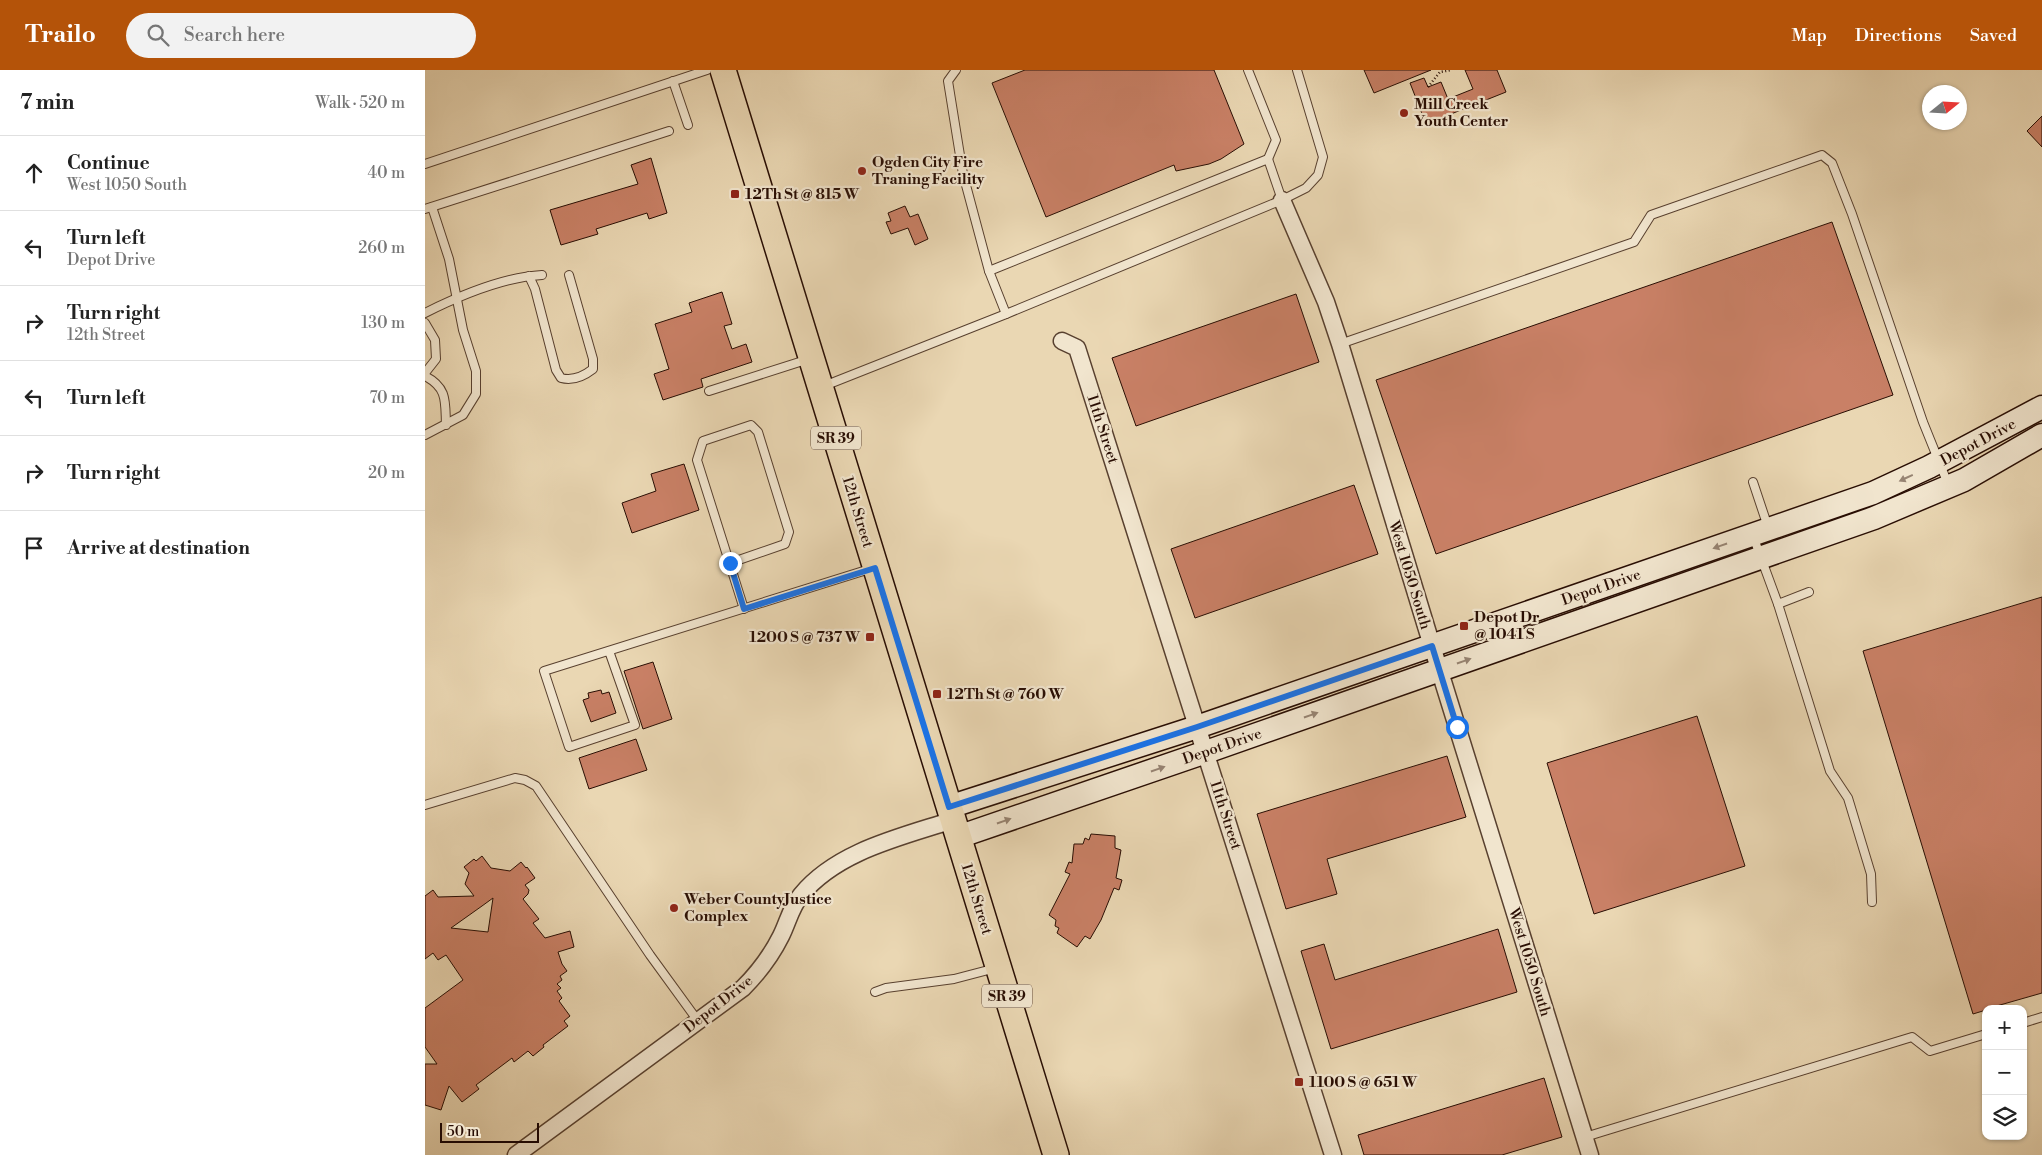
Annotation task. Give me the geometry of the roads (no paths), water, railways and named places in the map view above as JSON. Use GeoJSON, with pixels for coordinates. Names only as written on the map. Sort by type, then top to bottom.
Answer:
{"type":"FeatureCollection","features":[{"type":"Feature","properties":{"kind":"main road","name":"12th Street"},"geometry":{"type":"LineString","coordinates":[[723,70],[1056,1155]]}},
{"type":"Feature","properties":{"kind":"main road","name":"Depot Drive"},"geometry":{"type":"LineString","coordinates":[[953,821],[1197,727],[1873,493],[1939,462],[2042,407]]}},
{"type":"Feature","properties":{"kind":"main road","name":"Depot Drive"},"geometry":{"type":"LineString","coordinates":[[953,821],[1206,752],[1874,518],[1964,480],[2042,435]]}},
{"type":"Feature","properties":{"kind":"street","name":"West 1050 South"},"geometry":{"type":"LineString","coordinates":[[1283,200],[1326,302],[1340,344],[1590,1155]]}},
{"type":"Feature","properties":{"kind":"street","name":"11th Street"},"geometry":{"type":"LineString","coordinates":[[1062,341],[1077,348],[1333,1155]]}},
{"type":"Feature","properties":{"kind":"street","name":"Depot Drive"},"geometry":{"type":"LineString","coordinates":[[517,1155],[743,988],[758,973],[773,953],[791,911],[801,895],[818,878],[843,861],[868,849],[953,821]]}},
{"type":"Feature","properties":{"kind":"lane"},"geometry":{"type":"LineString","coordinates":[[425,164],[707,70]]}},
{"type":"Feature","properties":{"kind":"lane"},"geometry":{"type":"LineString","coordinates":[[956,70],[947,81],[963,174],[989,271],[1006,314]]}},
{"type":"Feature","properties":{"kind":"lane"},"geometry":{"type":"LineString","coordinates":[[989,271],[1267,158],[1276,140],[1248,70]]}},
{"type":"Feature","properties":{"kind":"lane"},"geometry":{"type":"LineString","coordinates":[[820,387],[1006,314],[1283,200],[1306,188],[1318,176],[1323,157],[1297,70]]}},
{"type":"Feature","properties":{"kind":"lane"},"geometry":{"type":"LineString","coordinates":[[673,81],[688,125]]}},
{"type":"Feature","properties":{"kind":"lane"},"geometry":{"type":"LineString","coordinates":[[425,435],[463,415],[476,394],[476,371],[463,330],[449,259],[429,208],[669,131]]}},
{"type":"Feature","properties":{"kind":"lane"},"geometry":{"type":"LineString","coordinates":[[1340,344],[1634,242],[1651,215],[1822,155],[1832,164],[1852,214],[1923,422],[1949,487]]}},
{"type":"Feature","properties":{"kind":"lane"},"geometry":{"type":"LineString","coordinates":[[1267,158],[1283,200]]}},
{"type":"Feature","properties":{"kind":"lane"},"geometry":{"type":"LineString","coordinates":[[425,313],[457,297],[529,276],[542,275]]}},
{"type":"Feature","properties":{"kind":"lane"},"geometry":{"type":"LineString","coordinates":[[529,276],[535,289],[556,370],[561,378],[568,380],[586,375],[593,368],[593,359],[569,276]]}},
{"type":"Feature","properties":{"kind":"lane"},"geometry":{"type":"LineString","coordinates":[[425,323],[435,340],[436,360],[425,375],[435,381],[446,400],[446,425]]}},
{"type":"Feature","properties":{"kind":"lane"},"geometry":{"type":"LineString","coordinates":[[709,390],[811,359]]}},
{"type":"Feature","properties":{"kind":"lane"},"geometry":{"type":"LineString","coordinates":[[730,563],[785,544],[789,532],[758,432],[751,425],[703,441],[697,460],[744,609]]}},
{"type":"Feature","properties":{"kind":"lane"},"geometry":{"type":"LineString","coordinates":[[1753,482],[1761,532],[1761,558],[1779,604],[1830,771],[1848,798],[1871,874],[1872,902]]}},
{"type":"Feature","properties":{"kind":"lane"},"geometry":{"type":"LineString","coordinates":[[609,651],[635,725],[569,747],[544,671],[875,568]]}},
{"type":"Feature","properties":{"kind":"lane"},"geometry":{"type":"LineString","coordinates":[[1779,604],[1809,592]]}},
{"type":"Feature","properties":{"kind":"lane"},"geometry":{"type":"LineString","coordinates":[[425,805],[515,778],[525,780],[536,786],[650,955],[698,1021]]}},
{"type":"Feature","properties":{"kind":"lane"},"geometry":{"type":"LineString","coordinates":[[875,992],[886,988],[953,979],[998,968]]}},
{"type":"Feature","properties":{"kind":"lane"},"geometry":{"type":"LineString","coordinates":[[2027,1022],[2042,1017]]}},
{"type":"Feature","properties":{"kind":"lane"},"geometry":{"type":"LineString","coordinates":[[1585,1137],[1912,1038],[1930,1051],[1982,1035]]}},
{"type":"Feature","properties":{"kind":"place","name":"Mill Creek Youth Center"},"geometry":{"type":"Point","coordinates":[1404,113]}},
{"type":"Feature","properties":{"kind":"place","name":"Ogden City Fire Traning Facility"},"geometry":{"type":"Point","coordinates":[862,171]}},
{"type":"Feature","properties":{"kind":"place","name":"12Th St @ 815 W"},"geometry":{"type":"Point","coordinates":[735,194]}},
{"type":"Feature","properties":{"kind":"place","name":"Depot Dr @ 1041 S"},"geometry":{"type":"Point","coordinates":[1464,626]}},
{"type":"Feature","properties":{"kind":"place","name":"1200 S @ 737 W"},"geometry":{"type":"Point","coordinates":[870,637]}},
{"type":"Feature","properties":{"kind":"place","name":"12Th St @ 760 W"},"geometry":{"type":"Point","coordinates":[937,694]}},
{"type":"Feature","properties":{"kind":"place","name":"Weber CountyJustice Complex"},"geometry":{"type":"Point","coordinates":[674,908]}},
{"type":"Feature","properties":{"kind":"place","name":"1100 S @ 651 W"},"geometry":{"type":"Point","coordinates":[1299,1082]}}]}
